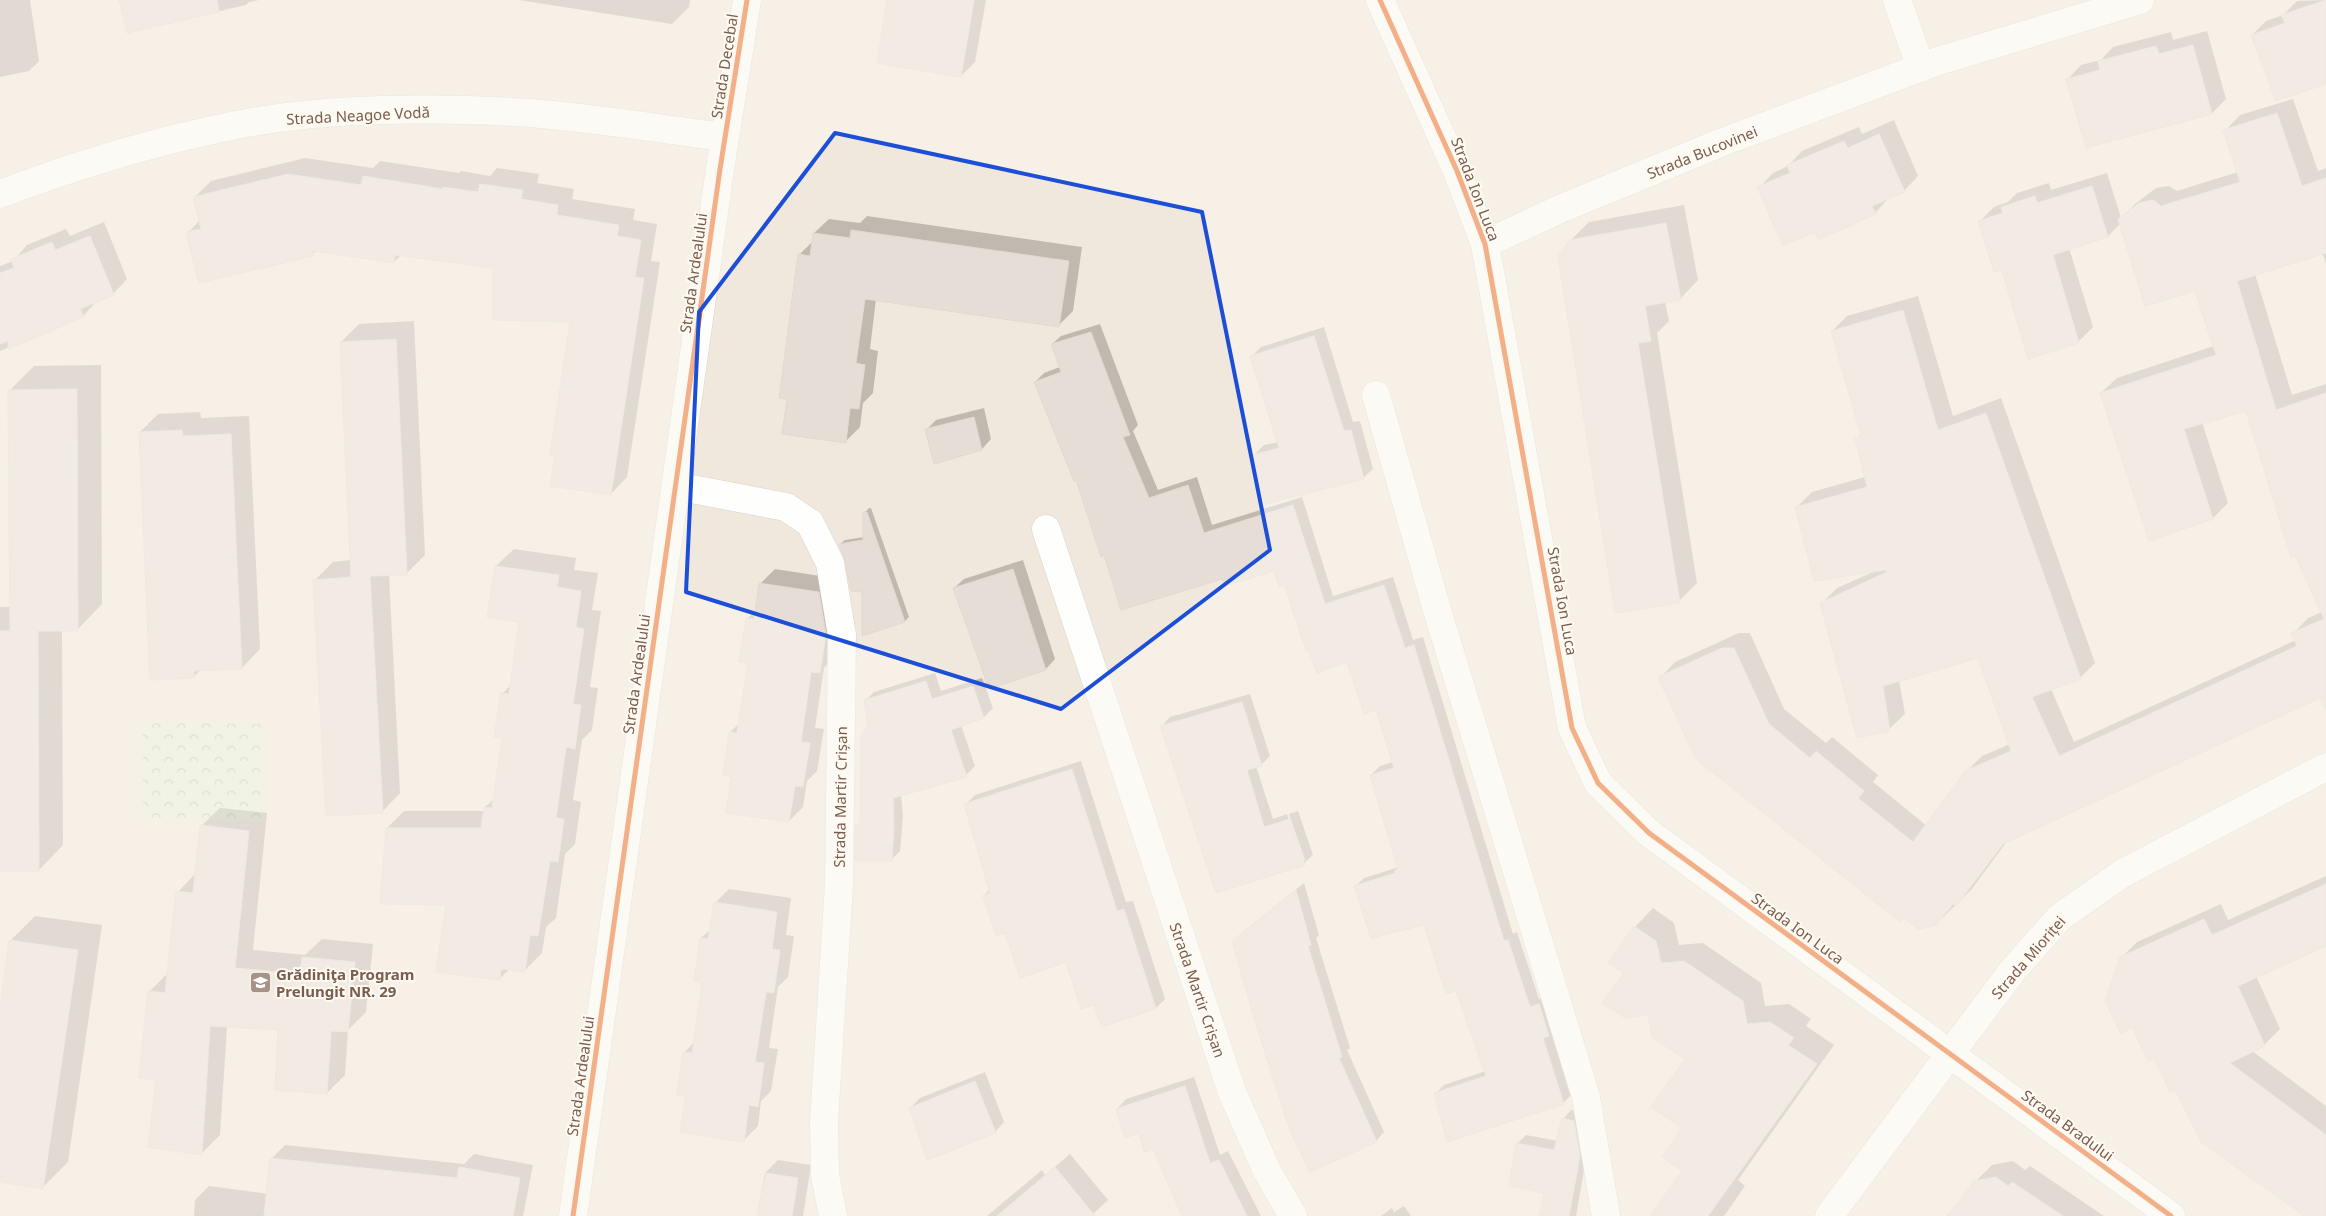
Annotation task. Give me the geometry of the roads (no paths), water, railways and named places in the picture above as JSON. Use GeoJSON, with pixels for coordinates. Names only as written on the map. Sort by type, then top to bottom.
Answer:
{"type":"FeatureCollection","features":[{"type":"Feature","properties":{"kind":"street","name":"Strada Decebal"},"geometry":{"type":"LineString","coordinates":[[725,136],[747,0]]}},
{"type":"Feature","properties":{"kind":"street","name":"Strada Ion Luca"},"geometry":{"type":"LineString","coordinates":[[1380,0],[1453,162],[1485,244],[1572,728],[1598,783],[1649,833],[1950,1053]]}},
{"type":"Feature","properties":{"kind":"street"},"geometry":{"type":"LineString","coordinates":[[1897,0],[1921,68]]}},
{"type":"Feature","properties":{"kind":"street","name":"Strada Bucovinei"},"geometry":{"type":"LineString","coordinates":[[1485,244],[1560,209],[1720,143],[1921,68],[2140,0]]}},
{"type":"Feature","properties":{"kind":"street","name":"Strada Neagoe Vodă"},"geometry":{"type":"LineString","coordinates":[[0,194],[58,172],[147,147],[236,125],[297,116],[402,110],[530,113],[725,136]]}},
{"type":"Feature","properties":{"kind":"street","name":"Strada Ardealului"},"geometry":{"type":"LineString","coordinates":[[573,1216],[725,136]]}},
{"type":"Feature","properties":{"kind":"street"},"geometry":{"type":"LineString","coordinates":[[1376,395],[1437,610],[1586,1097],[1606,1216]]}},
{"type":"Feature","properties":{"kind":"street","name":"Strada Martir Crișan"},"geometry":{"type":"LineString","coordinates":[[676,486],[786,507],[810,523],[830,563],[842,635],[839,885],[824,1121],[825,1175],[833,1216]]}},
{"type":"Feature","properties":{"kind":"street","name":"Strada Martir Crișan"},"geometry":{"type":"LineString","coordinates":[[1046,529],[1232,1092],[1267,1171],[1293,1216]]}},
{"type":"Feature","properties":{"kind":"street","name":"Strada Mioriței"},"geometry":{"type":"LineString","coordinates":[[1829,1216],[2013,970],[2060,917],[2123,873],[2326,767]]}},
{"type":"Feature","properties":{"kind":"street","name":"Strada Bradului"},"geometry":{"type":"LineString","coordinates":[[1950,1053],[2171,1216]]}},
{"type":"Feature","properties":{"kind":"place","name":"Grădiniţa Program Prelungit NR. 29"},"geometry":{"type":"Point","coordinates":[260,983]}}]}
